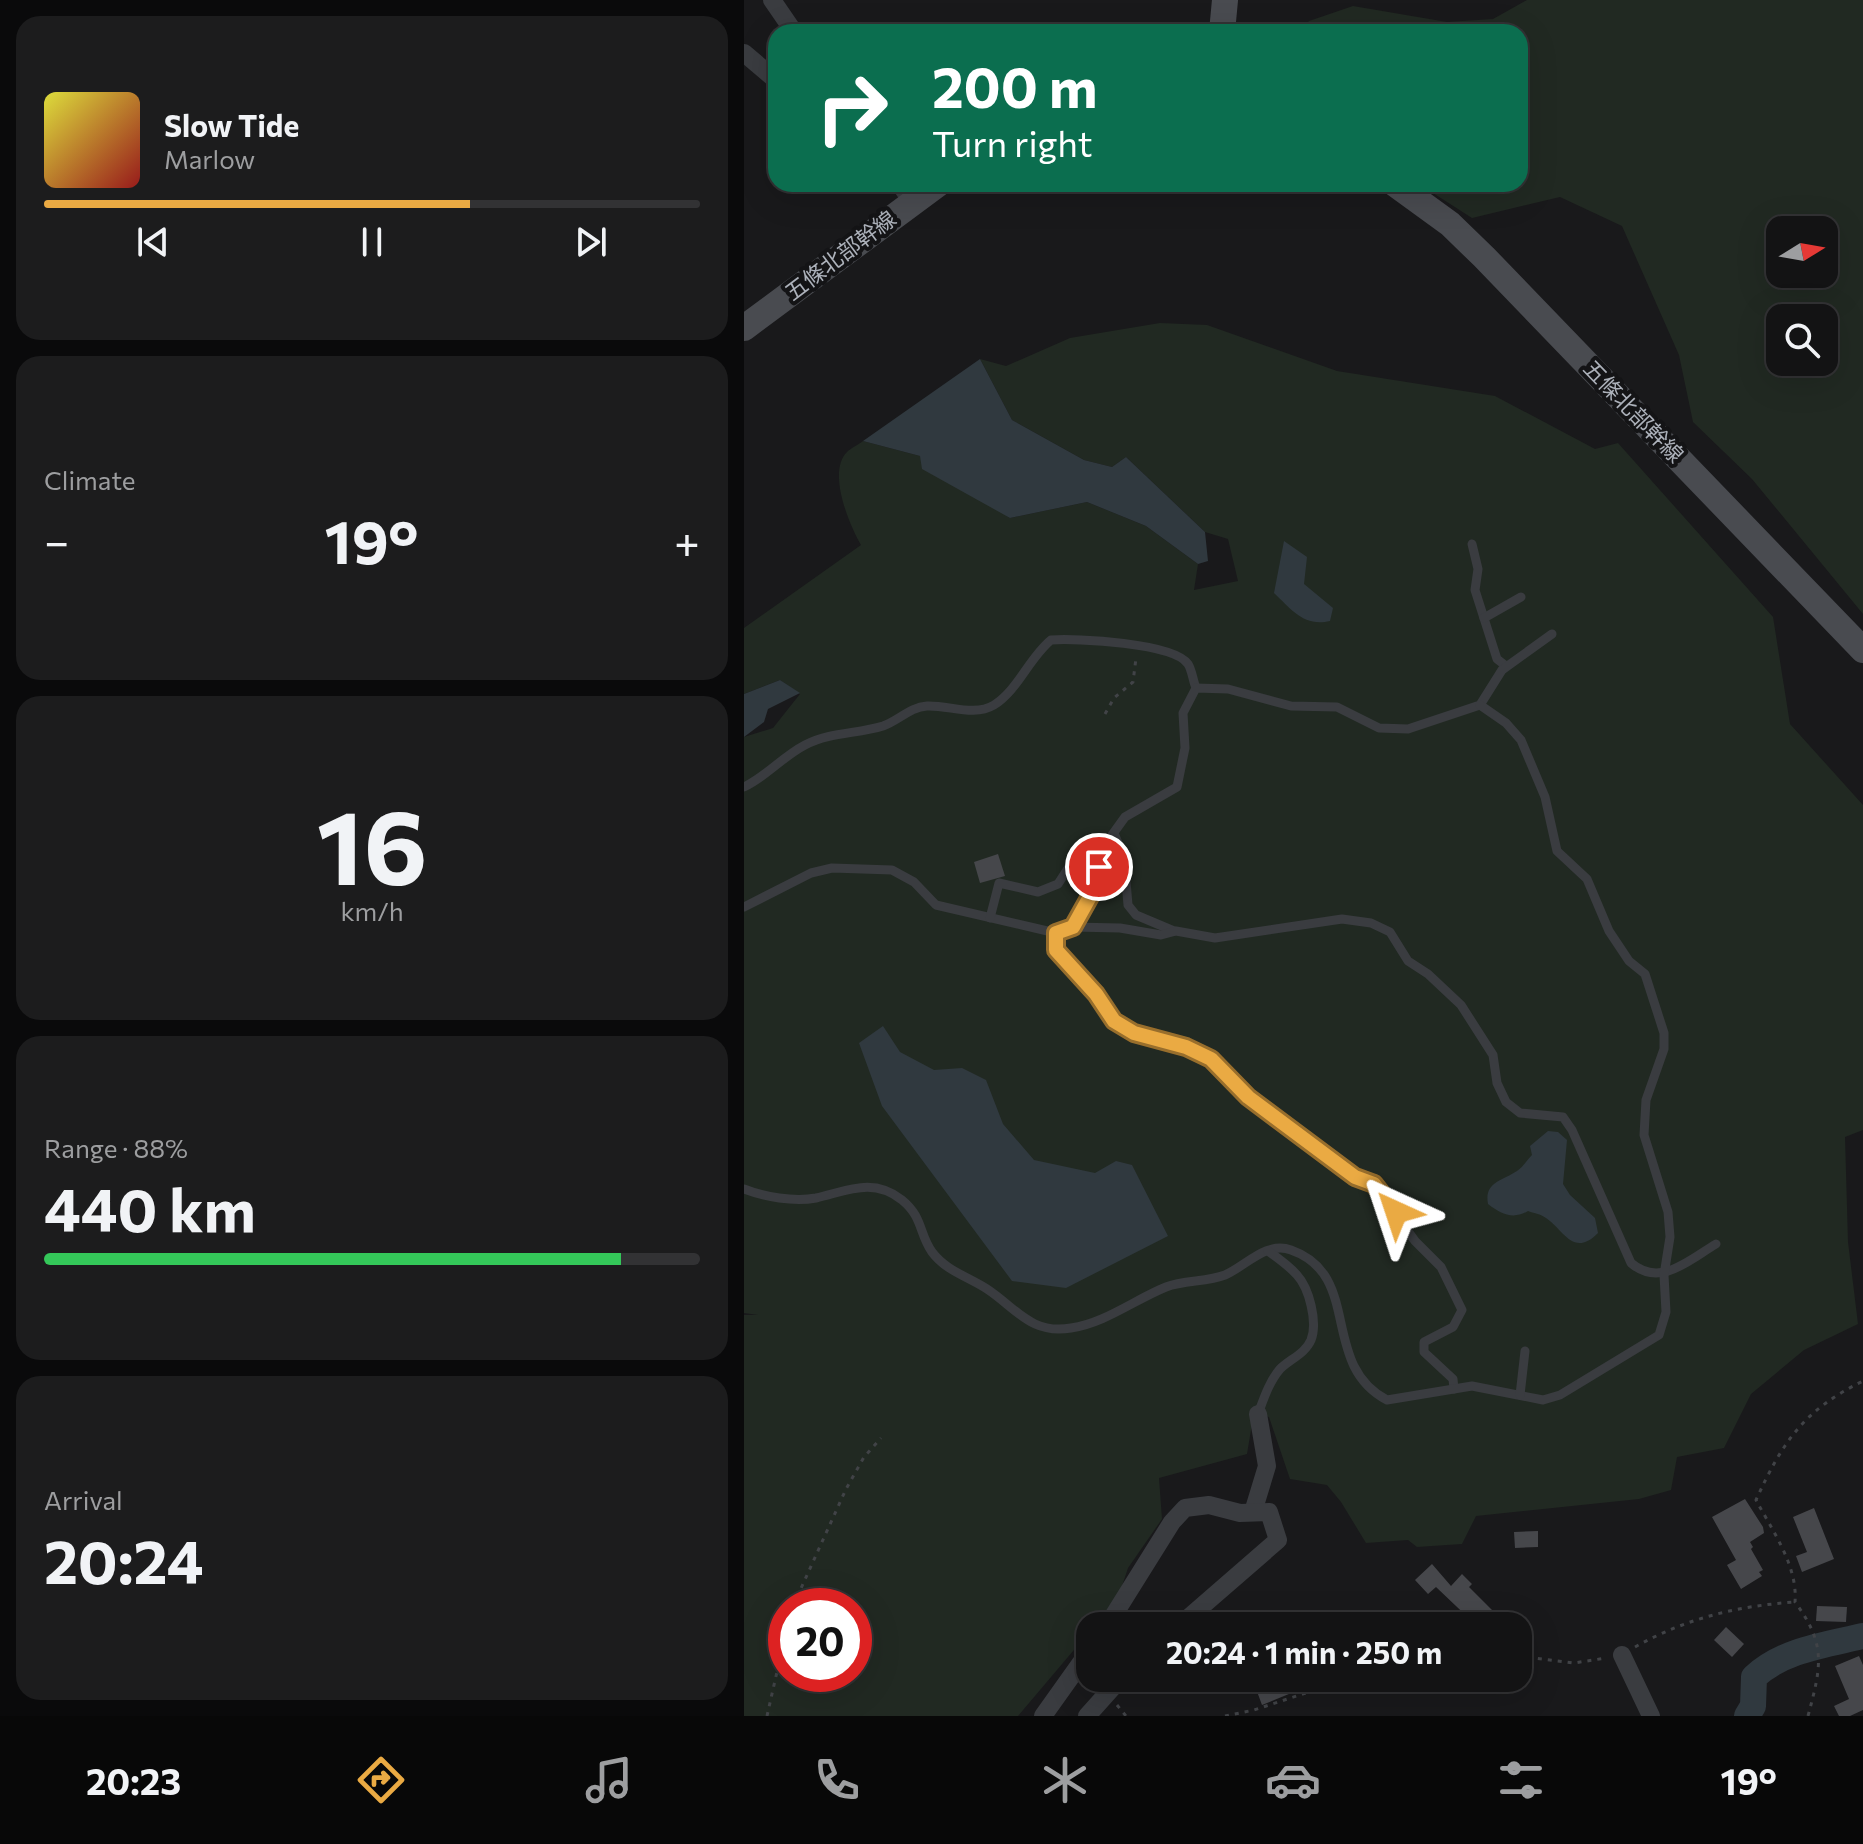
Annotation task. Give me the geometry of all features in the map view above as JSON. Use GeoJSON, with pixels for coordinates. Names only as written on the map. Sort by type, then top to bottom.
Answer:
{"type":"FeatureCollection","features":[{"type":"Feature","properties":{"kind":"street"},"geometry":{"type":"LineString","coordinates":[[772,0],[788,24]]}},
{"type":"Feature","properties":{"kind":"street"},"geometry":{"type":"LineString","coordinates":[[1223,24],[1225,0]]}},
{"type":"Feature","properties":{"kind":"street"},"geometry":{"type":"LineString","coordinates":[[744,53],[768,73]]}},
{"type":"Feature","properties":{"kind":"street","name":"五條北部幹線"},"geometry":{"type":"LineString","coordinates":[[1406,192],[1450,224],[1484,257],[1863,650]]}},
{"type":"Feature","properties":{"kind":"street","name":"五條北部幹線"},"geometry":{"type":"LineString","coordinates":[[744,328],[906,193]]}},
{"type":"Feature","properties":{"kind":"street"},"geometry":{"type":"LineString","coordinates":[[1253,1512],[1267,1466],[1258,1414]]}},
{"type":"Feature","properties":{"kind":"street"},"geometry":{"type":"LineString","coordinates":[[1116,1612],[1172,1522],[1185,1508],[1209,1505],[1240,1513],[1269,1512],[1278,1540],[1195,1612]]}},
{"type":"Feature","properties":{"kind":"street"},"geometry":{"type":"LineString","coordinates":[[1622,1655],[1651,1716]]}},
{"type":"Feature","properties":{"kind":"street"},"geometry":{"type":"LineString","coordinates":[[1043,1716],[1076,1670]]}},
{"type":"Feature","properties":{"kind":"street"},"geometry":{"type":"LineString","coordinates":[[1087,1716],[1108,1692]]}},
{"type":"Feature","properties":{"kind":"lane"},"geometry":{"type":"LineString","coordinates":[[1472,544],[1478,569],[1475,590],[1497,659],[1506,666]]}},
{"type":"Feature","properties":{"kind":"lane"},"geometry":{"type":"LineString","coordinates":[[1484,618],[1521,597]]}},
{"type":"Feature","properties":{"kind":"lane"},"geometry":{"type":"LineString","coordinates":[[1196,688],[1228,689],[1291,706],[1337,707],[1379,728],[1408,729],[1480,705],[1506,666],[1552,634]]}},
{"type":"Feature","properties":{"kind":"lane"},"geometry":{"type":"LineString","coordinates":[[744,787],[762,779],[805,745],[835,734],[884,726],[926,706],[972,711],[991,707],[1002,699],[1051,640],[1074,638],[1174,652],[1187,663],[1196,688],[1183,713],[1185,748],[1177,787],[1125,817],[1107,842],[1092,893],[1073,927]]}},
{"type":"Feature","properties":{"kind":"lane"},"geometry":{"type":"LineString","coordinates":[[744,1189],[760,1196],[812,1198],[852,1188],[869,1186],[884,1189],[913,1212],[922,1224],[932,1251],[961,1277],[986,1288],[1024,1320],[1048,1329],[1087,1325],[1167,1287],[1225,1275],[1278,1248],[1291,1250],[1322,1272],[1334,1291],[1354,1370],[1363,1384],[1387,1400],[1472,1386],[1543,1400],[1560,1395],[1659,1335],[1666,1312],[1664,1275],[1670,1237],[1668,1212],[1644,1135],[1646,1100],[1664,1049],[1664,1033],[1645,974],[1629,961],[1609,931],[1587,879],[1557,851],[1545,797],[1521,740],[1506,723],[1480,705]]}},
{"type":"Feature","properties":{"kind":"lane"},"geometry":{"type":"LineString","coordinates":[[1114,833],[1124,858],[1128,905],[1136,915],[1176,931],[1215,938],[1342,919],[1371,923],[1390,932],[1408,961],[1428,974],[1461,1005],[1493,1055],[1497,1083],[1506,1102],[1520,1113],[1563,1117],[1572,1130],[1631,1263],[1642,1272],[1664,1275],[1716,1244]]}},
{"type":"Feature","properties":{"kind":"lane"},"geometry":{"type":"LineString","coordinates":[[990,918],[999,883],[1038,892],[1058,884],[1078,853],[1107,842]]}},
{"type":"Feature","properties":{"kind":"lane"},"geometry":{"type":"LineString","coordinates":[[744,907],[822,870],[892,870],[914,882],[936,905],[1056,933],[1073,927],[1120,928],[1161,935],[1176,931]]}},
{"type":"Feature","properties":{"kind":"lane"},"geometry":{"type":"LineString","coordinates":[[1056,933],[1056,950],[1096,994],[1114,1021],[1134,1033],[1186,1047],[1211,1059],[1248,1097],[1355,1177],[1374,1184],[1415,1241],[1441,1267],[1462,1310],[1453,1327],[1424,1342],[1424,1352],[1453,1379],[1454,1389]]}},
{"type":"Feature","properties":{"kind":"lane"},"geometry":{"type":"LineString","coordinates":[[1258,1414],[1268,1387],[1281,1368],[1300,1354],[1312,1339],[1313,1319],[1306,1290],[1298,1275],[1268,1251]]}},
{"type":"Feature","properties":{"kind":"lane"},"geometry":{"type":"LineString","coordinates":[[1520,1395],[1525,1351]]}},
{"type":"Feature","properties":{"kind":"path"},"geometry":{"type":"LineString","coordinates":[[1105,714],[1114,698],[1133,682],[1138,647]]}},
{"type":"Feature","properties":{"kind":"path"},"geometry":{"type":"LineString","coordinates":[[1808,1716],[1820,1650],[1810,1622],[1795,1602],[1796,1586],[1789,1564],[1756,1500],[1796,1427],[1840,1392],[1863,1381]]}},
{"type":"Feature","properties":{"kind":"path"},"geometry":{"type":"LineString","coordinates":[[801,1588],[846,1489],[864,1457],[881,1438]]}},
{"type":"Feature","properties":{"kind":"path"},"geometry":{"type":"LineString","coordinates":[[1532,1658],[1574,1663],[1622,1655],[1668,1629],[1694,1621],[1746,1606],[1795,1602]]}},
{"type":"Feature","properties":{"kind":"path"},"geometry":{"type":"LineString","coordinates":[[767,1716],[772,1692]]}},
{"type":"Feature","properties":{"kind":"path"},"geometry":{"type":"LineString","coordinates":[[1225,1716],[1309,1692]]}},
{"type":"Feature","properties":{"kind":"shaded area"},"geometry":{"type":"Polygon","coordinates":[[[1527,0],[1863,0],[1863,614],[1752,479],[1693,422],[1679,355],[1622,226],[1560,197],[1472,218],[1431,192],[1528,192],[1528,24],[1306,24],[1353,6],[1447,22],[1493,19],[1527,0]]]}},
{"type":"Feature","properties":{"kind":"shaded area"},"geometry":{"type":"Polygon","coordinates":[[[1160,323],[1207,325],[1337,371],[1495,396],[1595,449],[1618,443],[1773,617],[1790,724],[1863,805],[1863,1130],[1845,1137],[1848,1242],[1858,1324],[1804,1350],[1751,1394],[1724,1448],[1677,1457],[1671,1490],[1639,1499],[1476,1516],[1462,1544],[1417,1547],[1408,1540],[1366,1543],[1327,1485],[1290,1479],[1269,1417],[1254,1412],[1247,1454],[1159,1478],[1162,1519],[1128,1568],[1118,1598],[1106,1612],[1076,1612],[1076,1648],[1018,1716],[744,1716],[744,1315],[758,1315],[744,1313],[744,737],[773,728],[800,694],[780,680],[744,694],[744,628],[861,545],[846,512],[839,472],[847,452],[863,441],[920,456],[1010,518],[1087,502],[1146,526],[1198,564],[1194,590],[1238,581],[1228,539],[1205,532],[1126,457],[1112,467],[1084,460],[1012,420],[980,359],[1006,366],[1070,338],[1160,323]]]}},
{"type":"Feature","properties":{"kind":"shaded area"},"geometry":{"type":"Polygon","coordinates":[[[980,359],[1012,420],[1084,460],[1112,467],[1126,457],[1205,532],[1208,561],[1198,564],[1146,526],[1087,502],[1010,518],[922,469],[920,456],[863,441],[980,359]]]}},
{"type":"Feature","properties":{"kind":"shaded area"},"geometry":{"type":"Polygon","coordinates":[[[1284,541],[1307,557],[1304,584],[1333,608],[1330,621],[1313,622],[1306,619],[1274,593],[1284,541]]]}},
{"type":"Feature","properties":{"kind":"shaded area"},"geometry":{"type":"Polygon","coordinates":[[[780,680],[800,693],[768,709],[764,722],[744,737],[744,694],[780,680]]]}},
{"type":"Feature","properties":{"kind":"shaded area"},"geometry":{"type":"Polygon","coordinates":[[[883,1026],[900,1052],[934,1070],[962,1068],[986,1080],[1003,1124],[1034,1160],[1095,1173],[1116,1161],[1132,1165],[1168,1236],[1066,1288],[1012,1281],[882,1106],[859,1043],[883,1026]]]}},
{"type":"Feature","properties":{"kind":"shaded area"},"geometry":{"type":"Polygon","coordinates":[[[1548,1131],[1558,1132],[1567,1140],[1563,1184],[1570,1195],[1595,1218],[1598,1233],[1582,1243],[1569,1239],[1542,1216],[1528,1211],[1507,1215],[1488,1204],[1491,1187],[1521,1168],[1532,1155],[1530,1146],[1548,1131]]]}},
{"type":"Feature","properties":{"kind":"building"},"geometry":{"type":"Polygon","coordinates":[[[998,854],[1005,876],[980,883],[974,862],[998,854]]]}},
{"type":"Feature","properties":{"kind":"building"},"geometry":{"type":"Polygon","coordinates":[[[1745,1499],[1763,1527],[1764,1533],[1750,1542],[1763,1570],[1759,1572],[1762,1576],[1741,1589],[1727,1565],[1736,1560],[1712,1517],[1745,1499]]]}},
{"type":"Feature","properties":{"kind":"building"},"geometry":{"type":"Polygon","coordinates":[[[1814,1508],[1834,1559],[1802,1572],[1796,1556],[1807,1552],[1793,1517],[1814,1508]]]}},
{"type":"Feature","properties":{"kind":"building"},"geometry":{"type":"Polygon","coordinates":[[[1538,1531],[1538,1547],[1515,1548],[1514,1532],[1538,1531]]]}},
{"type":"Feature","properties":{"kind":"building"},"geometry":{"type":"Polygon","coordinates":[[[1432,1564],[1451,1586],[1462,1574],[1472,1584],[1469,1587],[1494,1612],[1462,1612],[1436,1587],[1428,1594],[1415,1580],[1432,1564]]]}},
{"type":"Feature","properties":{"kind":"building"},"geometry":{"type":"Polygon","coordinates":[[[1817,1606],[1847,1607],[1846,1622],[1816,1621],[1817,1606]]]}},
{"type":"Feature","properties":{"kind":"building"},"geometry":{"type":"Polygon","coordinates":[[[1726,1627],[1744,1644],[1732,1657],[1714,1640],[1726,1627]]]}},
{"type":"Feature","properties":{"kind":"building"},"geometry":{"type":"Polygon","coordinates":[[[1859,1656],[1863,1665],[1863,1710],[1850,1716],[1839,1716],[1834,1706],[1849,1699],[1835,1666],[1859,1656]]]}},
{"type":"Feature","properties":{"kind":"building"},"geometry":{"type":"Polygon","coordinates":[[[1257,1692],[1294,1692],[1262,1705],[1257,1692]]]}},
{"type":"Feature","properties":{"kind":"waterway"},"geometry":{"type":"LineString","coordinates":[[1747,1716],[1753,1706],[1754,1677],[1765,1668],[1805,1650],[1863,1636]]}},
{"type":"Feature","properties":{"kind":"route"},"geometry":{"type":"LineString","coordinates":[[1099,867],[1092,893],[1073,927],[1056,933],[1056,950],[1096,994],[1114,1021],[1134,1033],[1186,1047],[1211,1059],[1248,1097],[1355,1177],[1374,1184],[1396,1212]]}}]}
